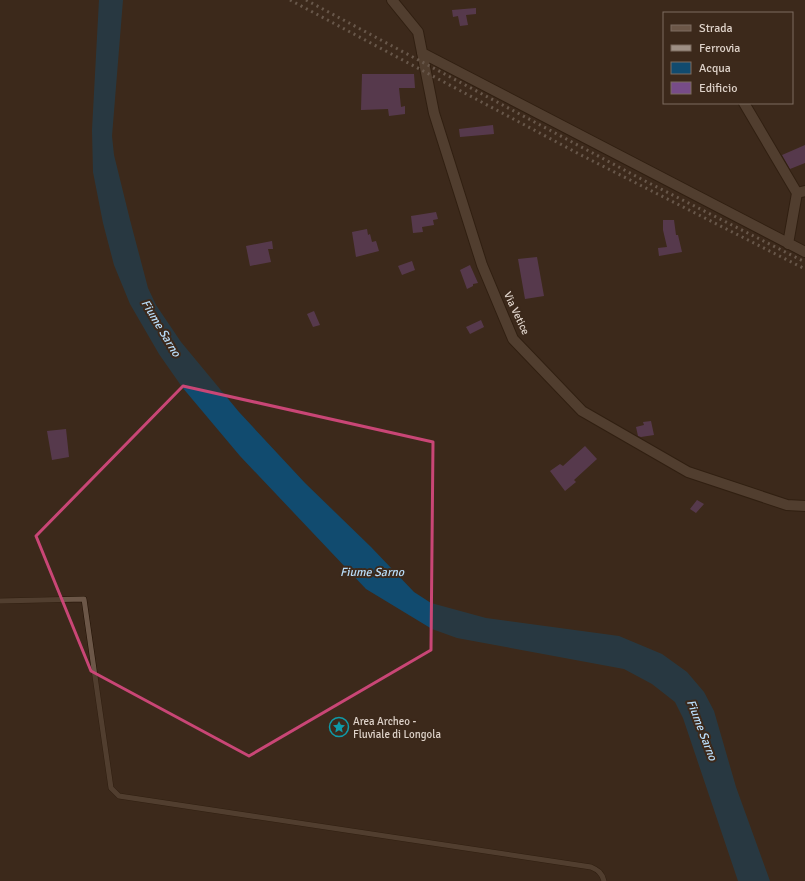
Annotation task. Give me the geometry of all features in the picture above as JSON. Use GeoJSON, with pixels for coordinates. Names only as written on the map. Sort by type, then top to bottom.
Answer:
{"type":"FeatureCollection","features":[{"type":"Feature","properties":{"kind":"street","name":"Via Vetice"},"geometry":{"type":"LineString","coordinates":[[392,0],[418,32],[434,113],[482,265],[513,339],[582,411],[688,472],[787,506],[805,506]]}},
{"type":"Feature","properties":{"kind":"street"},"geometry":{"type":"LineString","coordinates":[[422,54],[805,252]]}},
{"type":"Feature","properties":{"kind":"street"},"geometry":{"type":"LineString","coordinates":[[745,104],[801,192],[788,244]]}},
{"type":"Feature","properties":{"kind":"lane"},"geometry":{"type":"LineString","coordinates":[[0,601],[84,599],[111,788],[119,796],[591,867],[598,870],[603,876],[604,881]]}},
{"type":"Feature","properties":{"kind":"highlighted area"},"geometry":{"type":"Polygon","coordinates":[[[183,386],[433,442],[431,650],[249,756],[91,671],[36,536],[183,386]]]}},
{"type":"Feature","properties":{"kind":"water","name":"Fiume Sarno"},"geometry":{"type":"Polygon","coordinates":[[[99,0],[123,0],[112,136],[114,155],[148,288],[156,305],[181,342],[239,412],[305,483],[371,547],[414,592],[431,603],[486,618],[619,636],[662,654],[687,672],[704,692],[714,711],[736,787],[770,881],[738,881],[683,718],[675,702],[652,684],[624,669],[457,638],[432,629],[366,589],[240,456],[182,387],[159,354],[130,304],[114,265],[103,223],[93,172],[92,130],[99,0]]]}},
{"type":"Feature","properties":{"kind":"building"},"geometry":{"type":"Polygon","coordinates":[[[476,8],[476,14],[466,15],[468,25],[460,26],[458,16],[453,17],[452,10],[476,8]]]}},
{"type":"Feature","properties":{"kind":"building"},"geometry":{"type":"Polygon","coordinates":[[[362,74],[414,74],[415,88],[399,88],[401,107],[405,106],[405,114],[389,116],[388,109],[361,110],[362,74]]]}},
{"type":"Feature","properties":{"kind":"building"},"geometry":{"type":"Polygon","coordinates":[[[493,125],[494,134],[460,137],[459,129],[493,125]]]}},
{"type":"Feature","properties":{"kind":"building"},"geometry":{"type":"Polygon","coordinates":[[[805,145],[805,163],[790,169],[782,155],[805,145]]]}},
{"type":"Feature","properties":{"kind":"building"},"geometry":{"type":"Polygon","coordinates":[[[436,212],[438,219],[433,220],[434,225],[422,227],[423,232],[413,233],[411,216],[436,212]]]}},
{"type":"Feature","properties":{"kind":"building"},"geometry":{"type":"Polygon","coordinates":[[[663,220],[674,220],[676,235],[678,235],[682,252],[659,256],[658,248],[667,247],[663,230],[663,220]]]}},
{"type":"Feature","properties":{"kind":"building"},"geometry":{"type":"Polygon","coordinates":[[[367,229],[368,235],[370,234],[372,242],[376,241],[379,251],[356,257],[352,232],[367,229]]]}},
{"type":"Feature","properties":{"kind":"building"},"geometry":{"type":"Polygon","coordinates":[[[272,241],[273,249],[268,249],[271,262],[250,266],[246,246],[272,241]]]}},
{"type":"Feature","properties":{"kind":"building"},"geometry":{"type":"Polygon","coordinates":[[[537,257],[544,296],[525,299],[518,259],[537,257]]]}},
{"type":"Feature","properties":{"kind":"building"},"geometry":{"type":"Polygon","coordinates":[[[412,261],[415,270],[402,275],[398,266],[412,261]]]}},
{"type":"Feature","properties":{"kind":"building"},"geometry":{"type":"Polygon","coordinates":[[[470,265],[478,283],[473,284],[473,286],[467,289],[460,270],[470,265]]]}},
{"type":"Feature","properties":{"kind":"building"},"geometry":{"type":"Polygon","coordinates":[[[314,311],[320,325],[313,327],[307,314],[314,311]]]}},
{"type":"Feature","properties":{"kind":"building"},"geometry":{"type":"Polygon","coordinates":[[[481,320],[484,327],[470,334],[466,327],[481,320]]]}},
{"type":"Feature","properties":{"kind":"building"},"geometry":{"type":"Polygon","coordinates":[[[651,421],[654,435],[638,436],[636,427],[644,425],[643,422],[651,421]]]}},
{"type":"Feature","properties":{"kind":"building"},"geometry":{"type":"Polygon","coordinates":[[[66,429],[69,457],[52,460],[47,431],[66,429]]]}},
{"type":"Feature","properties":{"kind":"building"},"geometry":{"type":"Polygon","coordinates":[[[585,446],[597,459],[574,480],[576,482],[565,491],[550,471],[560,464],[563,466],[585,446]]]}},
{"type":"Feature","properties":{"kind":"building"},"geometry":{"type":"Polygon","coordinates":[[[697,500],[704,504],[696,513],[690,509],[697,500]]]}},
{"type":"Feature","properties":{"kind":"railway"},"geometry":{"type":"LineString","coordinates":[[290,0],[581,155],[805,269]]}},
{"type":"Feature","properties":{"kind":"railway"},"geometry":{"type":"LineString","coordinates":[[306,0],[645,181],[805,262]]}},
{"type":"Feature","properties":{"kind":"place","name":"Area Archeo - Fluviale di Longola"},"geometry":{"type":"Point","coordinates":[339,727]}}]}
